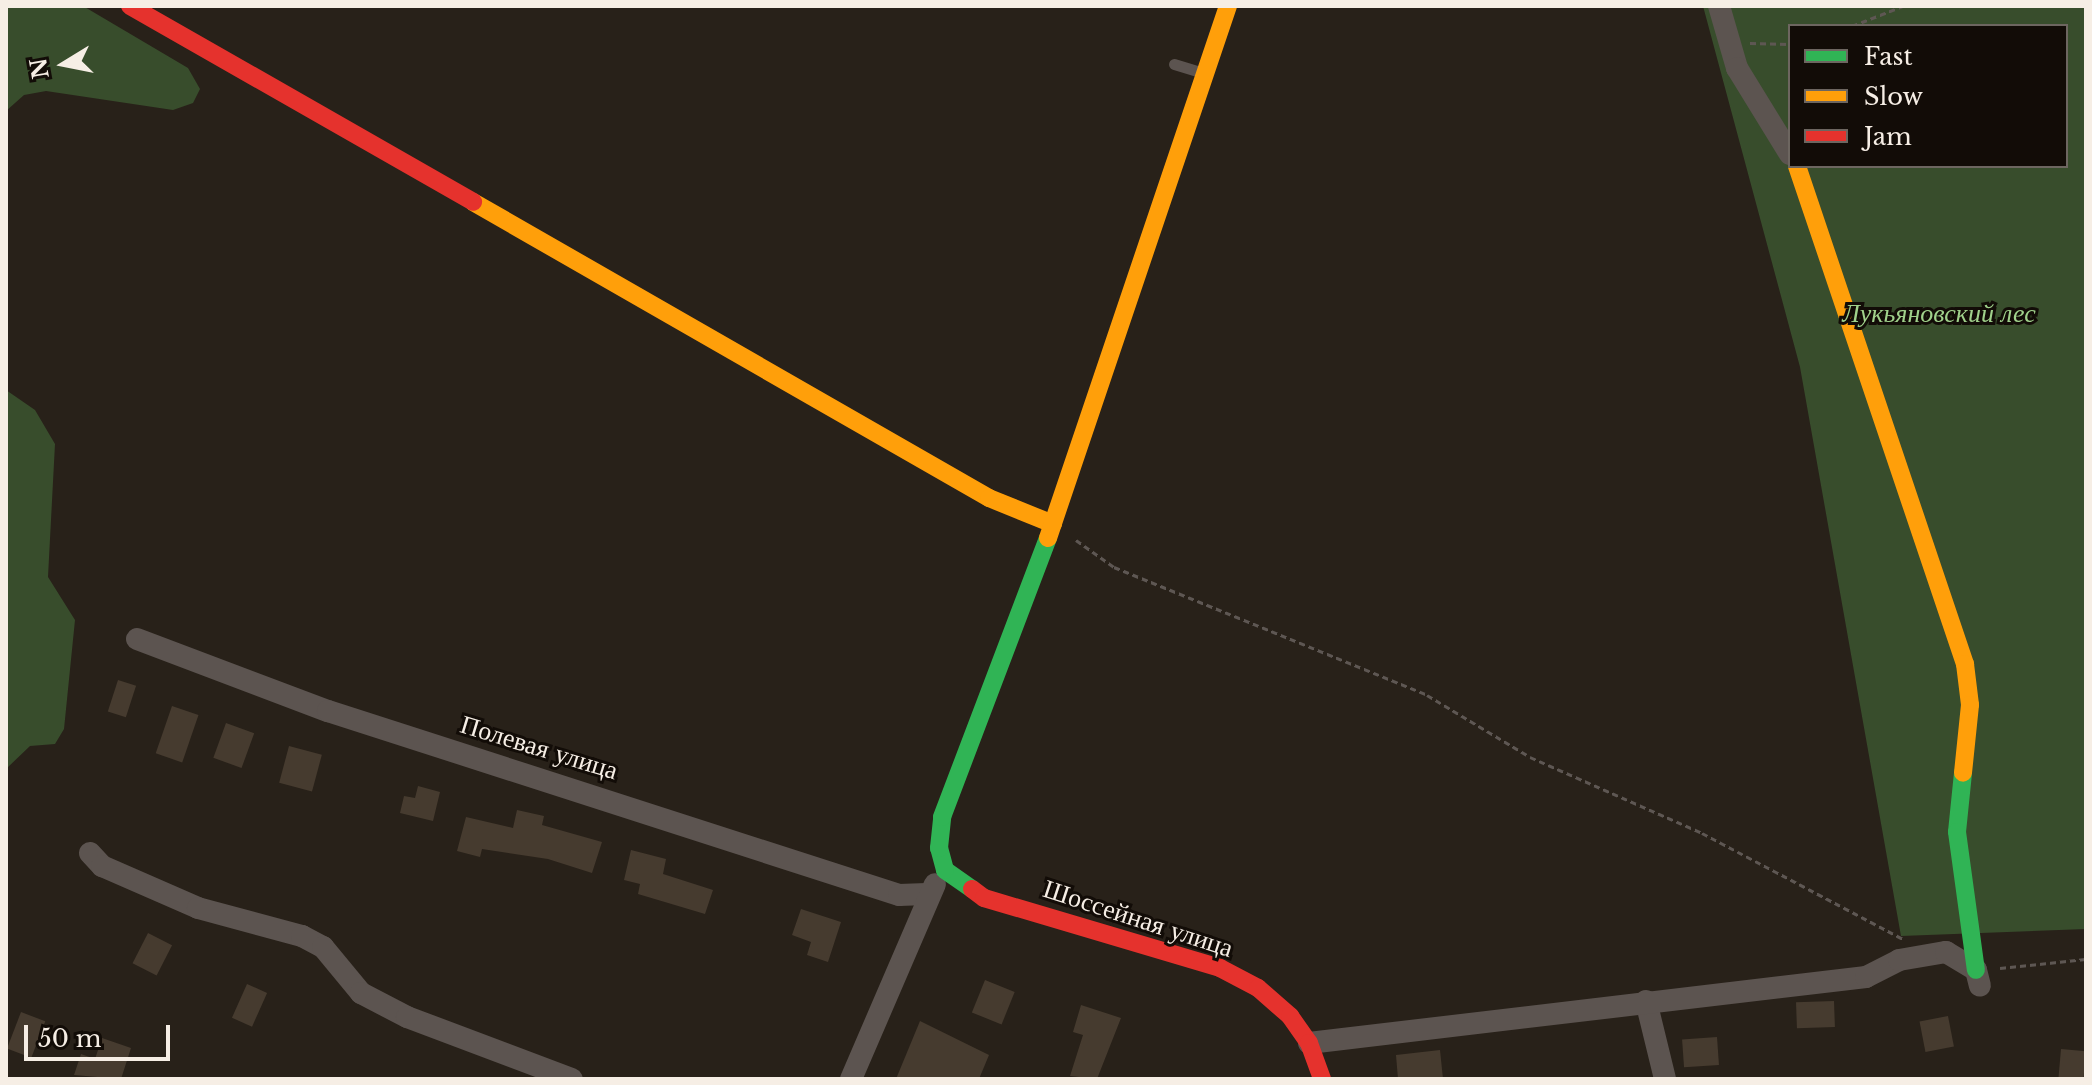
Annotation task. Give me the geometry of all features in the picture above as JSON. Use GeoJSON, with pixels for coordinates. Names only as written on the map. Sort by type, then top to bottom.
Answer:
{"type":"FeatureCollection","features":[{"type":"Feature","properties":{"kind":"street"},"geometry":{"type":"LineString","coordinates":[[130,6],[989,498],[1053,524]]}},
{"type":"Feature","properties":{"kind":"street"},"geometry":{"type":"LineString","coordinates":[[851,1079],[927,894],[945,870],[939,848],[942,817],[1053,524],[1228,6]]}},
{"type":"Feature","properties":{"kind":"street"},"geometry":{"type":"LineString","coordinates":[[1719,6],[1728,40],[1750,91],[1788,151]]}},
{"type":"Feature","properties":{"kind":"street"},"geometry":{"type":"LineString","coordinates":[[1798,168],[1965,664],[1970,705],[1957,832],[1978,978]]}},
{"type":"Feature","properties":{"kind":"street","name":"Полевая улица"},"geometry":{"type":"LineString","coordinates":[[137,639],[342,716],[899,895],[927,894]]}},
{"type":"Feature","properties":{"kind":"street"},"geometry":{"type":"LineString","coordinates":[[90,853],[102,866],[198,908],[302,936],[323,947],[361,993],[407,1017],[572,1079]]}},
{"type":"Feature","properties":{"kind":"street","name":"Шоссейная улица"},"geometry":{"type":"LineString","coordinates":[[945,870],[984,898],[1220,968],[1258,988],[1290,1016],[1309,1043],[1322,1079]]}},
{"type":"Feature","properties":{"kind":"street"},"geometry":{"type":"LineString","coordinates":[[1309,1043],[1866,977],[1899,960],[1946,952],[1978,978]]}},
{"type":"Feature","properties":{"kind":"street"},"geometry":{"type":"LineString","coordinates":[[1646,1001],[1665,1079]]}},
{"type":"Feature","properties":{"kind":"lane"},"geometry":{"type":"LineString","coordinates":[[1174,64],[1205,74]]}},
{"type":"Feature","properties":{"kind":"path"},"geometry":{"type":"LineString","coordinates":[[1857,24],[1903,6]]}},
{"type":"Feature","properties":{"kind":"path"},"geometry":{"type":"LineString","coordinates":[[1728,40],[1776,47],[1788,44]]}},
{"type":"Feature","properties":{"kind":"path"},"geometry":{"type":"LineString","coordinates":[[1053,524],[1114,567],[1427,695],[1530,757],[1702,833],[1934,954]]}},
{"type":"Feature","properties":{"kind":"path"},"geometry":{"type":"LineString","coordinates":[[1978,978],[2086,959]]}},
{"type":"Feature","properties":{"kind":"green space"},"geometry":{"type":"Polygon","coordinates":[[[6,6],[83,6],[188,68],[200,89],[193,103],[173,110],[46,91],[24,95],[6,111],[6,6]]]}},
{"type":"Feature","properties":{"kind":"green space","name":"Лукьяновский лес"},"geometry":{"type":"Polygon","coordinates":[[[1703,6],[2086,6],[2086,929],[1901,936],[1800,367],[1703,6]]]}},
{"type":"Feature","properties":{"kind":"green space"},"geometry":{"type":"Polygon","coordinates":[[[6,390],[35,410],[55,444],[48,577],[75,620],[64,729],[55,744],[30,746],[6,769],[6,390]]]}},
{"type":"Feature","properties":{"kind":"building"},"geometry":{"type":"Polygon","coordinates":[[[118,680],[136,686],[126,717],[108,711],[118,680]]]}},
{"type":"Feature","properties":{"kind":"building"},"geometry":{"type":"Polygon","coordinates":[[[172,706],[198,715],[182,762],[156,753],[172,706]]]}},
{"type":"Feature","properties":{"kind":"building"},"geometry":{"type":"Polygon","coordinates":[[[226,723],[254,733],[242,768],[213,758],[226,723]]]}},
{"type":"Feature","properties":{"kind":"building"},"geometry":{"type":"Polygon","coordinates":[[[289,746],[322,755],[312,792],[279,783],[289,746]]]}},
{"type":"Feature","properties":{"kind":"building"},"geometry":{"type":"Polygon","coordinates":[[[418,786],[440,792],[433,821],[400,813],[404,796],[415,798],[418,786]]]}},
{"type":"Feature","properties":{"kind":"building"},"geometry":{"type":"Polygon","coordinates":[[[517,810],[544,816],[542,825],[602,842],[592,873],[548,859],[482,849],[480,857],[457,851],[466,817],[513,828],[517,810]]]}},
{"type":"Feature","properties":{"kind":"building"},"geometry":{"type":"Polygon","coordinates":[[[631,850],[666,859],[663,874],[713,890],[705,914],[638,894],[640,884],[624,880],[631,850]]]}},
{"type":"Feature","properties":{"kind":"building"},"geometry":{"type":"Polygon","coordinates":[[[801,909],[841,922],[828,962],[807,955],[811,942],[792,935],[801,909]]]}},
{"type":"Feature","properties":{"kind":"building"},"geometry":{"type":"Polygon","coordinates":[[[148,933],[172,945],[157,976],[133,963],[148,933]]]}},
{"type":"Feature","properties":{"kind":"building"},"geometry":{"type":"Polygon","coordinates":[[[985,980],[1015,992],[1002,1024],[972,1012],[985,980]]]}},
{"type":"Feature","properties":{"kind":"building"},"geometry":{"type":"Polygon","coordinates":[[[247,984],[267,993],[252,1027],[232,1018],[247,984]]]}},
{"type":"Feature","properties":{"kind":"building"},"geometry":{"type":"Polygon","coordinates":[[[1834,1001],[1835,1027],[1797,1028],[1796,1002],[1834,1001]]]}},
{"type":"Feature","properties":{"kind":"building"},"geometry":{"type":"Polygon","coordinates":[[[1081,1005],[1121,1018],[1097,1079],[1070,1076],[1083,1035],[1073,1032],[1081,1005]]]}},
{"type":"Feature","properties":{"kind":"building"},"geometry":{"type":"Polygon","coordinates":[[[21,1012],[45,1021],[31,1058],[7,1048],[21,1012]]]}},
{"type":"Feature","properties":{"kind":"building"},"geometry":{"type":"Polygon","coordinates":[[[1948,1016],[1954,1046],[1925,1052],[1920,1022],[1948,1016]]]}},
{"type":"Feature","properties":{"kind":"building"},"geometry":{"type":"Polygon","coordinates":[[[920,1021],[989,1055],[979,1079],[896,1079],[920,1021]]]}},
{"type":"Feature","properties":{"kind":"building"},"geometry":{"type":"Polygon","coordinates":[[[1717,1037],[1719,1065],[1684,1067],[1682,1039],[1717,1037]]]}},
{"type":"Feature","properties":{"kind":"building"},"geometry":{"type":"Polygon","coordinates":[[[102,1038],[131,1048],[121,1079],[74,1075],[81,1054],[95,1059],[102,1038]]]}},
{"type":"Feature","properties":{"kind":"building"},"geometry":{"type":"Polygon","coordinates":[[[2061,1049],[2086,1051],[2083,1079],[2058,1079],[2061,1049]]]}},
{"type":"Feature","properties":{"kind":"building"},"geometry":{"type":"Polygon","coordinates":[[[1440,1050],[1443,1079],[1398,1079],[1396,1055],[1440,1050]]]}},
{"type":"Feature","properties":{"kind":"traffic: fast"},"geometry":{"type":"LineString","coordinates":[[972,889],[945,870],[939,848],[942,817],[1048,538]]}},
{"type":"Feature","properties":{"kind":"traffic: fast"},"geometry":{"type":"LineString","coordinates":[[1963,773],[1957,832],[1976,970]]}},
{"type":"Feature","properties":{"kind":"traffic: slow"},"geometry":{"type":"LineString","coordinates":[[1048,538],[1228,6]]}},
{"type":"Feature","properties":{"kind":"traffic: slow"},"geometry":{"type":"LineString","coordinates":[[1798,168],[1965,664],[1970,705],[1963,773]]}},
{"type":"Feature","properties":{"kind":"traffic: slow"},"geometry":{"type":"LineString","coordinates":[[473,202],[989,498],[1053,524]]}},
{"type":"Feature","properties":{"kind":"traffic: jam"},"geometry":{"type":"LineString","coordinates":[[130,6],[473,202]]}},
{"type":"Feature","properties":{"kind":"traffic: jam"},"geometry":{"type":"LineString","coordinates":[[972,889],[984,898],[1220,968],[1258,988],[1290,1016],[1309,1043],[1322,1079]]}}]}
